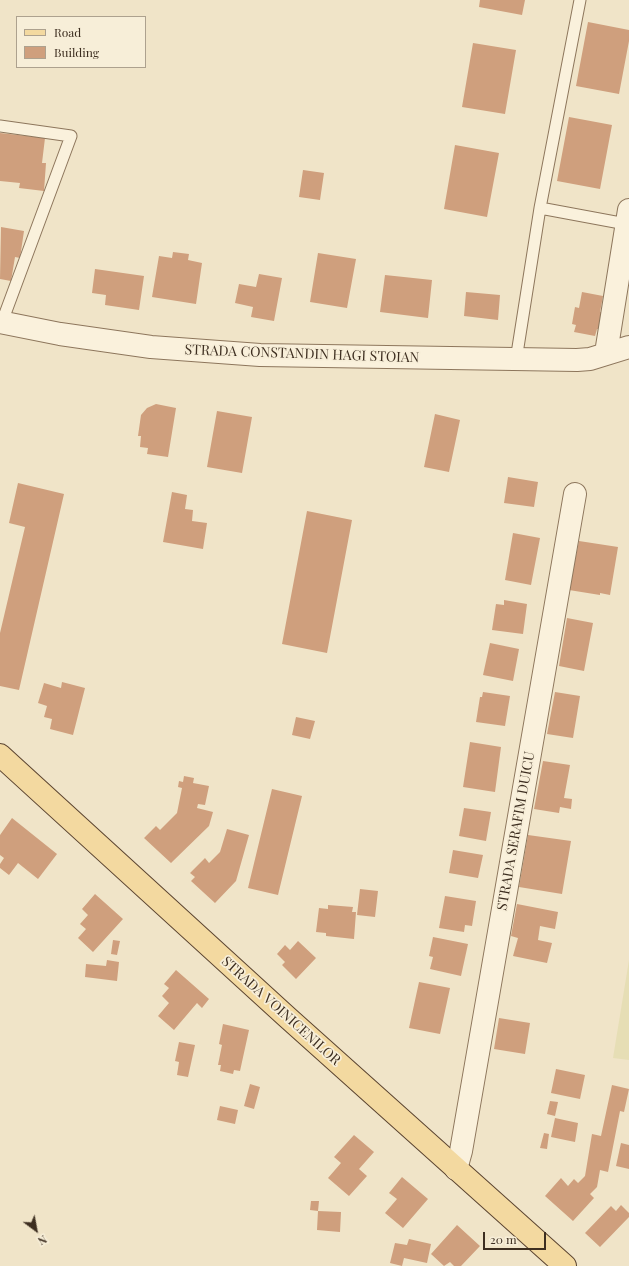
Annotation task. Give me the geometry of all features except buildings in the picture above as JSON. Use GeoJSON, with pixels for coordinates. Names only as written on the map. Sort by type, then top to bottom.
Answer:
{"type":"FeatureCollection","features":[{"type":"Feature","properties":{"kind":"main road","name":"STRADA VOINICENILOR"},"geometry":{"type":"LineString","coordinates":[[0,755],[287,1017],[565,1266]]}},
{"type":"Feature","properties":{"kind":"street"},"geometry":{"type":"LineString","coordinates":[[606,353],[628,217]]}},
{"type":"Feature","properties":{"kind":"street","name":"STRADA CONSTANDIN HAGI STOIAN"},"geometry":{"type":"LineString","coordinates":[[1,322],[60,334],[151,347],[260,355],[577,360],[590,359],[629,347]]}},
{"type":"Feature","properties":{"kind":"street","name":"STRADA SERAFIM DUICU"},"geometry":{"type":"LineString","coordinates":[[456,1168],[461,1151],[575,494]]}},
{"type":"Feature","properties":{"kind":"lane"},"geometry":{"type":"LineString","coordinates":[[516,360],[540,208],[580,0]]}},
{"type":"Feature","properties":{"kind":"lane"},"geometry":{"type":"LineString","coordinates":[[0,126],[71,136],[1,322]]}},
{"type":"Feature","properties":{"kind":"lane"},"geometry":{"type":"LineString","coordinates":[[540,208],[628,217]]}},
{"type":"Feature","properties":{"kind":"shaded area"},"geometry":{"type":"Polygon","coordinates":[[[629,960],[629,1060],[613,1058],[629,960]]]}}]}
